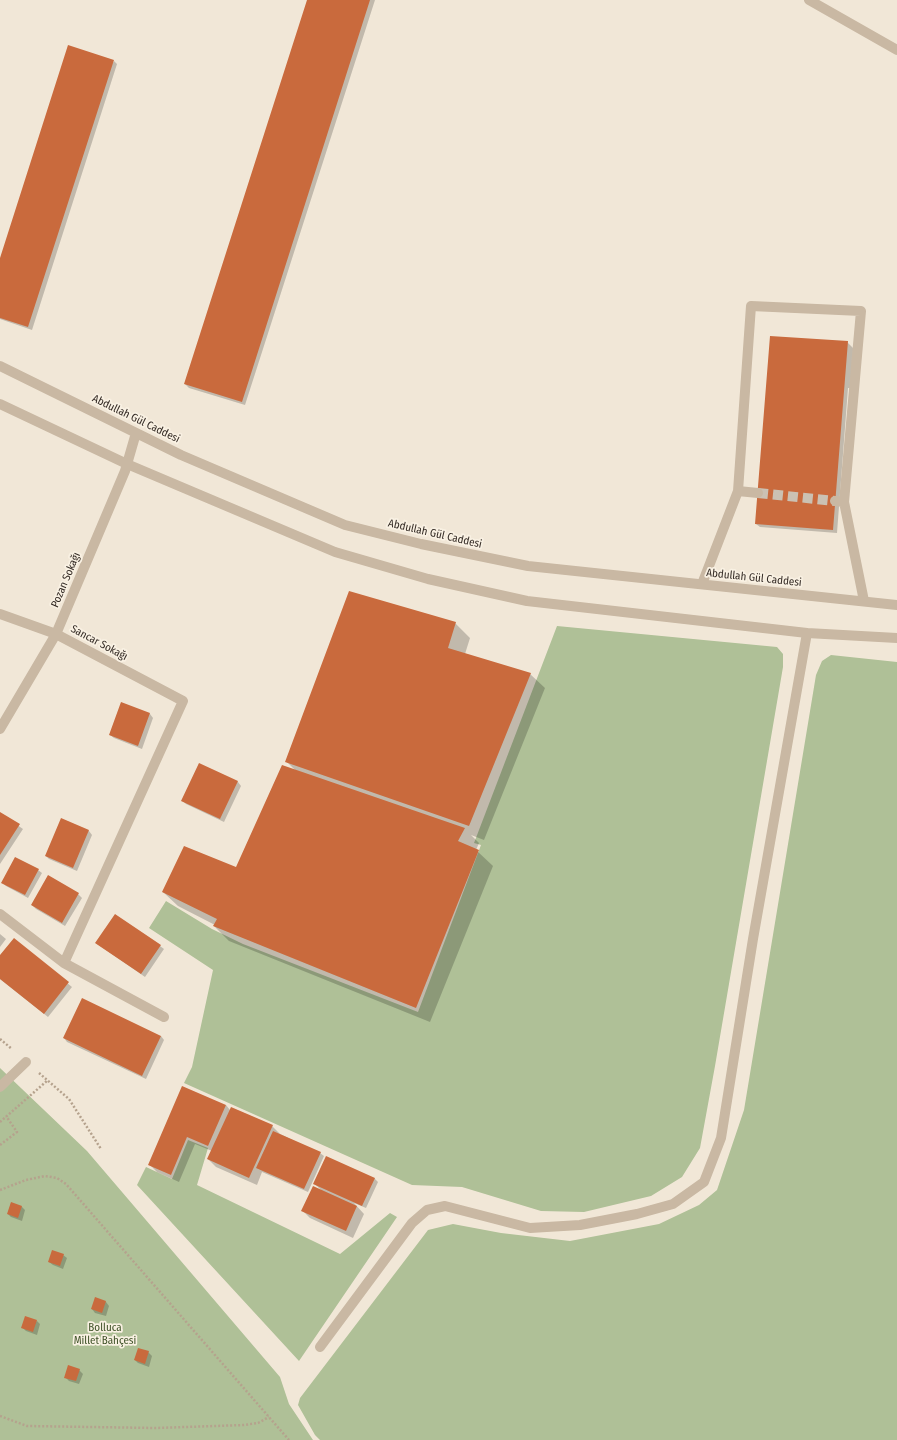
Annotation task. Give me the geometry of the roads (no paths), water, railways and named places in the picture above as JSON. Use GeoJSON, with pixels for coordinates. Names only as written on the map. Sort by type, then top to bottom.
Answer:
{"type":"FeatureCollection","features":[{"type":"Feature","properties":{"kind":"street"},"geometry":{"type":"LineString","coordinates":[[809,0],[897,50]]}},
{"type":"Feature","properties":{"kind":"street"},"geometry":{"type":"LineString","coordinates":[[702,584],[738,491],[751,306],[861,311],[840,501],[864,601]]}},
{"type":"Feature","properties":{"kind":"street","name":"Abdullah Gül Caddesi"},"geometry":{"type":"LineString","coordinates":[[0,366],[182,455],[345,525],[421,544],[528,566],[897,605]]}},
{"type":"Feature","properties":{"kind":"street"},"geometry":{"type":"LineString","coordinates":[[0,404],[127,464],[335,552],[428,579],[527,601],[807,633],[897,638]]}},
{"type":"Feature","properties":{"kind":"street","name":"Pozan Sokağı"},"geometry":{"type":"LineString","coordinates":[[0,729],[56,634],[126,471],[136,433]]}},
{"type":"Feature","properties":{"kind":"street"},"geometry":{"type":"LineString","coordinates":[[738,491],[758,493]]}},
{"type":"Feature","properties":{"kind":"street","name":"Sancar Sokağı"},"geometry":{"type":"LineString","coordinates":[[0,614],[56,634],[183,701],[64,962]]}},
{"type":"Feature","properties":{"kind":"street"},"geometry":{"type":"LineString","coordinates":[[320,1347],[412,1223],[427,1210],[445,1206],[530,1228],[580,1225],[637,1214],[672,1204],[704,1182],[722,1138],[753,939],[807,633]]}},
{"type":"Feature","properties":{"kind":"street"},"geometry":{"type":"LineString","coordinates":[[0,914],[64,962],[164,1017]]}},
{"type":"Feature","properties":{"kind":"street"},"geometry":{"type":"LineString","coordinates":[[0,1087],[26,1062]]}},
{"type":"Feature","properties":{"kind":"tunnel"},"geometry":{"type":"LineString","coordinates":[[758,493],[835,501]]}},
{"type":"Feature","properties":{"kind":"park label","name":"Bolluca Millet Bahçesi"},"geometry":{"type":"Point","coordinates":[105,1334]}}]}
